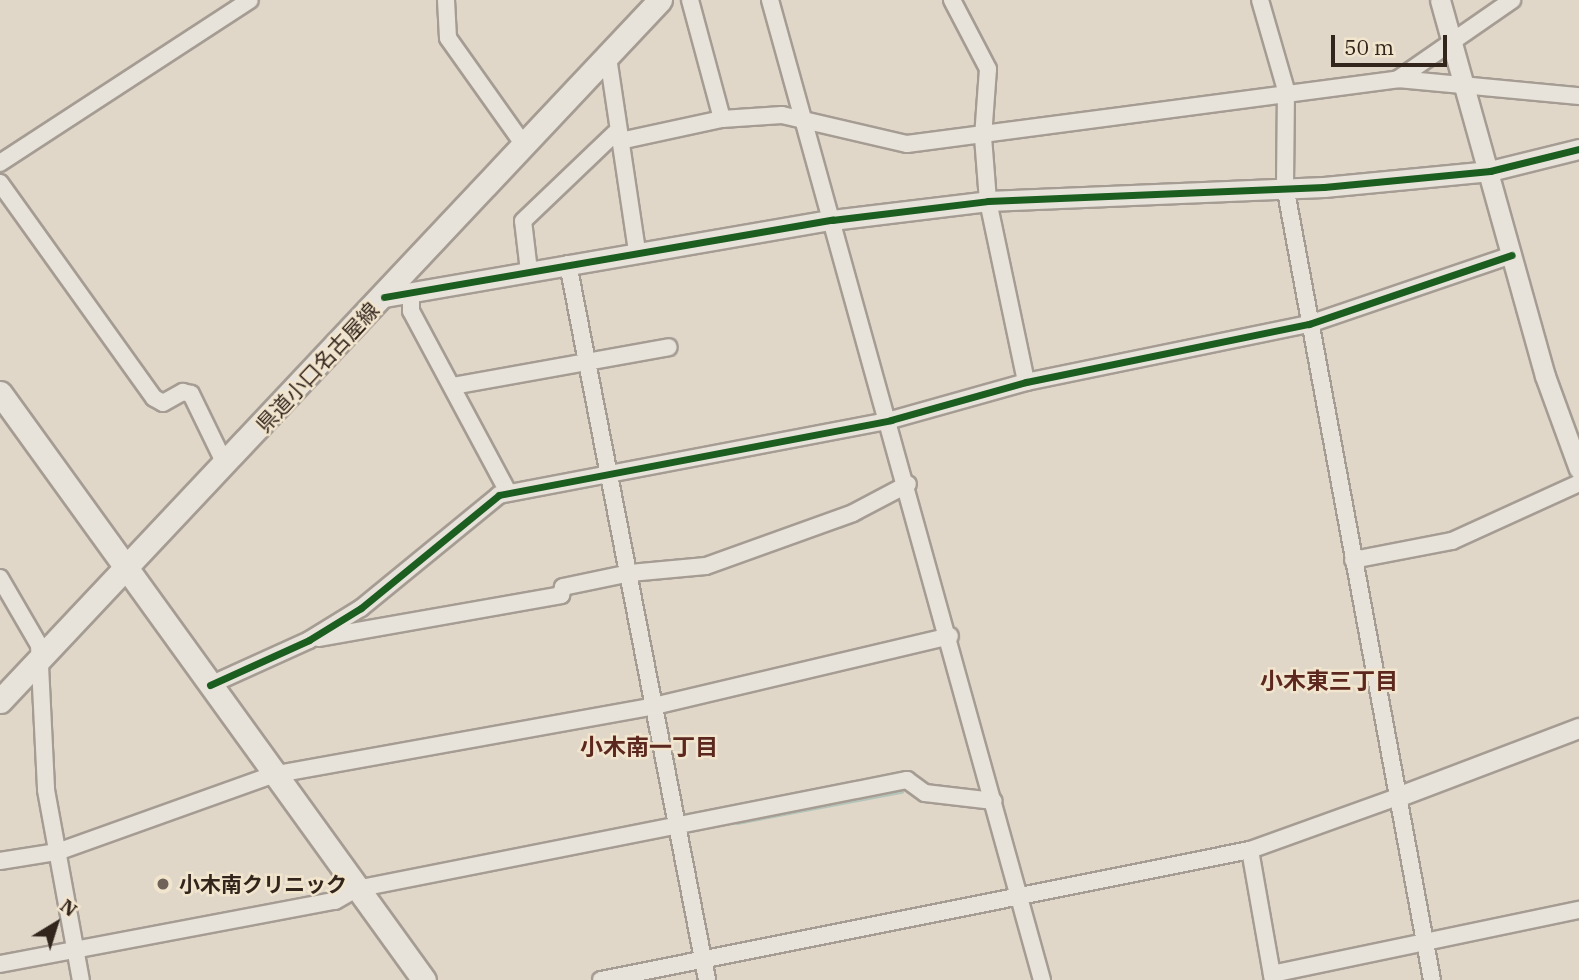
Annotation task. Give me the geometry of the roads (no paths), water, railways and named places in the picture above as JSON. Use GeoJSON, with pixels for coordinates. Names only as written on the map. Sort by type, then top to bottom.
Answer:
{"type":"FeatureCollection","features":[{"type":"Feature","properties":{"kind":"main road","name":"県道小口名古屋線"},"geometry":{"type":"LineString","coordinates":[[0,701],[40,662],[384,297],[660,0]]}},
{"type":"Feature","properties":{"kind":"main road"},"geometry":{"type":"LineString","coordinates":[[0,393],[272,775],[424,980]]}},
{"type":"Feature","properties":{"kind":"street"},"geometry":{"type":"LineString","coordinates":[[237,0],[249,0]]}},
{"type":"Feature","properties":{"kind":"street"},"geometry":{"type":"LineString","coordinates":[[0,163],[249,0]]}},
{"type":"Feature","properties":{"kind":"street"},"geometry":{"type":"LineString","coordinates":[[446,0],[448,38],[524,145]]}},
{"type":"Feature","properties":{"kind":"street"},"geometry":{"type":"LineString","coordinates":[[690,0],[722,119]]}},
{"type":"Feature","properties":{"kind":"street"},"geometry":{"type":"LineString","coordinates":[[771,0],[891,420],[1042,980]]}},
{"type":"Feature","properties":{"kind":"street"},"geometry":{"type":"LineString","coordinates":[[952,0],[988,69],[983,137],[988,201],[1026,382]]}},
{"type":"Feature","properties":{"kind":"street"},"geometry":{"type":"LineString","coordinates":[[1260,0],[1286,90],[1285,187],[1432,980]]}},
{"type":"Feature","properties":{"kind":"street"},"geometry":{"type":"LineString","coordinates":[[1440,0],[1512,256],[1579,469]]}},
{"type":"Feature","properties":{"kind":"street"},"geometry":{"type":"LineString","coordinates":[[1398,79],[1452,38],[1512,0]]}},
{"type":"Feature","properties":{"kind":"street"},"geometry":{"type":"LineString","coordinates":[[608,57],[617,137],[637,250]]}},
{"type":"Feature","properties":{"kind":"street"},"geometry":{"type":"LineString","coordinates":[[529,271],[523,221],[617,137],[722,119],[803,119],[907,144],[983,137],[1286,90],[1398,79],[1579,96]]}},
{"type":"Feature","properties":{"kind":"street"},"geometry":{"type":"LineString","coordinates":[[384,297],[637,250],[832,220],[988,201],[1285,187],[1490,171],[1579,149]]}},
{"type":"Feature","properties":{"kind":"street"},"geometry":{"type":"LineString","coordinates":[[0,183],[154,398],[163,403],[183,392],[191,394],[225,464]]}},
{"type":"Feature","properties":{"kind":"street"},"geometry":{"type":"LineString","coordinates":[[210,685],[309,640],[360,608],[508,492],[610,470],[891,420],[1026,382],[1309,324],[1512,256]]}},
{"type":"Feature","properties":{"kind":"street"},"geometry":{"type":"LineString","coordinates":[[568,264],[708,980]]}},
{"type":"Feature","properties":{"kind":"street"},"geometry":{"type":"LineString","coordinates":[[411,292],[411,311],[508,492]]}},
{"type":"Feature","properties":{"kind":"street"},"geometry":{"type":"LineString","coordinates":[[453,386],[669,347]]}},
{"type":"Feature","properties":{"kind":"street"},"geometry":{"type":"LineString","coordinates":[[1353,560],[1452,541],[1579,483]]}},
{"type":"Feature","properties":{"kind":"street"},"geometry":{"type":"LineString","coordinates":[[309,640],[561,595],[562,587],[630,573],[706,566],[853,513],[908,484]]}},
{"type":"Feature","properties":{"kind":"street"},"geometry":{"type":"LineString","coordinates":[[0,578],[39,645],[46,790],[81,980]]}},
{"type":"Feature","properties":{"kind":"street"},"geometry":{"type":"LineString","coordinates":[[0,861],[57,852],[272,775],[654,706],[950,636]]}},
{"type":"Feature","properties":{"kind":"street"},"geometry":{"type":"LineString","coordinates":[[601,980],[1022,898],[1250,850],[1579,728]]}},
{"type":"Feature","properties":{"kind":"street"},"geometry":{"type":"LineString","coordinates":[[0,964],[335,901],[356,889],[906,780],[925,793],[994,801]]}},
{"type":"Feature","properties":{"kind":"street"},"geometry":{"type":"LineString","coordinates":[[1250,850],[1272,977],[1579,910]]}},
{"type":"Feature","properties":{"kind":"waterway"},"geometry":{"type":"LineString","coordinates":[[840,526],[861,518]]}},
{"type":"Feature","properties":{"kind":"waterway"},"geometry":{"type":"LineString","coordinates":[[926,785],[942,787]]}},
{"type":"Feature","properties":{"kind":"waterway"},"geometry":{"type":"LineString","coordinates":[[737,822],[901,791]]}},
{"type":"Feature","properties":{"kind":"waterway"},"geometry":{"type":"LineString","coordinates":[[0,956],[14,953]]}},
{"type":"Feature","properties":{"kind":"place","name":"小木南クリニック"},"geometry":{"type":"Point","coordinates":[163,884]}},
{"type":"Feature","properties":{"kind":"district","name":"小木東三丁目"},"geometry":{"type":"Point","coordinates":[1329,680]}},
{"type":"Feature","properties":{"kind":"district","name":"小木南一丁目"},"geometry":{"type":"Point","coordinates":[649,746]}}]}
